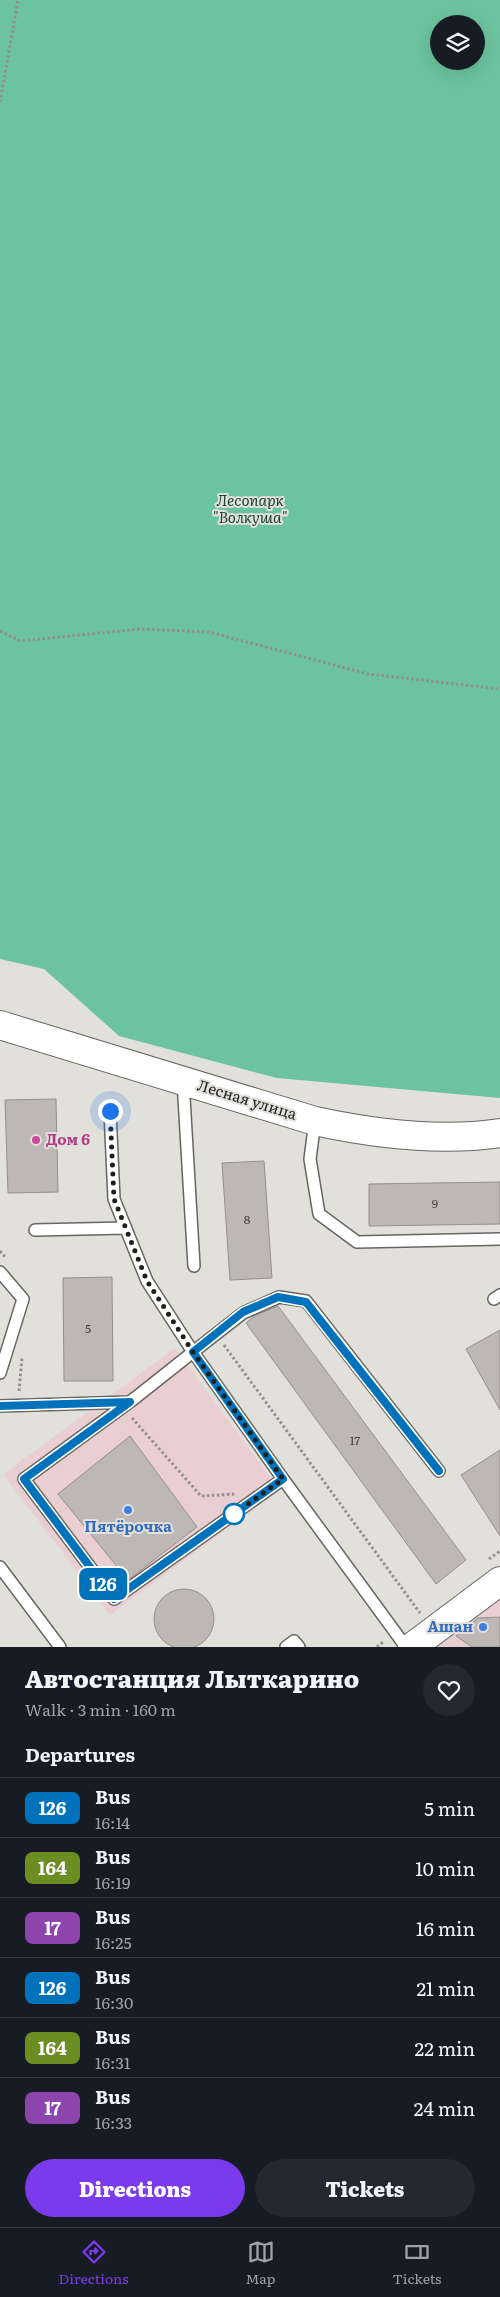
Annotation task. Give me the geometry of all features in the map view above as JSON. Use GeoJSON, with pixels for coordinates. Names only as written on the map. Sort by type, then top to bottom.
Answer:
{"type":"FeatureCollection","features":[{"type":"Feature","properties":{"kind":"street","name":"Лесная улица"},"geometry":{"type":"LineString","coordinates":[[0,1025],[315,1121],[374,1132],[426,1136],[500,1133]]}},
{"type":"Feature","properties":{"kind":"street"},"geometry":{"type":"LineString","coordinates":[[412,1647],[500,1581]]}},
{"type":"Feature","properties":{"kind":"lane"},"geometry":{"type":"LineString","coordinates":[[183,1081],[194,1266]]}},
{"type":"Feature","properties":{"kind":"lane"},"geometry":{"type":"LineString","coordinates":[[110,1111],[114,1199],[147,1281],[193,1352],[406,1647]]}},
{"type":"Feature","properties":{"kind":"lane"},"geometry":{"type":"LineString","coordinates":[[315,1121],[310,1159],[320,1214],[357,1242],[500,1239]]}},
{"type":"Feature","properties":{"kind":"lane"},"geometry":{"type":"LineString","coordinates":[[36,1230],[126,1228]]}},
{"type":"Feature","properties":{"kind":"lane"},"geometry":{"type":"LineString","coordinates":[[0,1272],[23,1298],[0,1373]]}},
{"type":"Feature","properties":{"kind":"lane"},"geometry":{"type":"LineString","coordinates":[[283,1479],[114,1599],[24,1479],[126,1405],[243,1312],[278,1297],[306,1302],[439,1471]]}},
{"type":"Feature","properties":{"kind":"lane"},"geometry":{"type":"LineString","coordinates":[[0,1406],[126,1405]]}},
{"type":"Feature","properties":{"kind":"lane"},"geometry":{"type":"LineString","coordinates":[[0,1567],[58,1646]]}},
{"type":"Feature","properties":{"kind":"lane"},"geometry":{"type":"LineString","coordinates":[[286,1647],[294,1641],[299,1647]]}},
{"type":"Feature","properties":{"kind":"path"},"geometry":{"type":"LineString","coordinates":[[0,102],[17,0]]}},
{"type":"Feature","properties":{"kind":"path"},"geometry":{"type":"LineString","coordinates":[[0,630],[20,641],[139,629],[209,632],[368,674],[500,689]]}},
{"type":"Feature","properties":{"kind":"path"},"geometry":{"type":"LineString","coordinates":[[0,1251],[6,1258]]}},
{"type":"Feature","properties":{"kind":"path"},"geometry":{"type":"LineString","coordinates":[[216,1334],[420,1613]]}},
{"type":"Feature","properties":{"kind":"path"},"geometry":{"type":"LineString","coordinates":[[18,1405],[23,1350]]}},
{"type":"Feature","properties":{"kind":"path"},"geometry":{"type":"LineString","coordinates":[[126,1405],[201,1496],[266,1491]]}},
{"type":"Feature","properties":{"kind":"shaded area"},"geometry":{"type":"Polygon","coordinates":[[[175,1348],[280,1490],[110,1615],[3,1474],[175,1348]]]}},
{"type":"Feature","properties":{"kind":"shaded area","name":"Ашан"},"geometry":{"type":"Polygon","coordinates":[[[500,1597],[500,1647],[434,1647],[500,1597]]]}},
{"type":"Feature","properties":{"kind":"green space","name":"Лесопарк \"Волкуша\""},"geometry":{"type":"Polygon","coordinates":[[[0,0],[500,0],[500,1098],[277,1078],[119,1036],[44,969],[0,959],[0,0]]]}},
{"type":"Feature","properties":{"kind":"building"},"geometry":{"type":"Polygon","coordinates":[[[56,1099],[58,1192],[8,1193],[5,1100],[56,1099]]]}},
{"type":"Feature","properties":{"kind":"building"},"geometry":{"type":"Polygon","coordinates":[[[264,1161],[272,1278],[230,1280],[222,1163],[264,1161]]]}},
{"type":"Feature","properties":{"kind":"building"},"geometry":{"type":"Polygon","coordinates":[[[500,1182],[500,1224],[369,1226],[369,1184],[500,1182]]]}},
{"type":"Feature","properties":{"kind":"building"},"geometry":{"type":"Polygon","coordinates":[[[112,1277],[113,1381],[64,1381],[63,1278],[112,1277]]]}},
{"type":"Feature","properties":{"kind":"building"},"geometry":{"type":"Polygon","coordinates":[[[278,1306],[466,1560],[436,1584],[246,1323],[256,1315],[278,1306]]]}},
{"type":"Feature","properties":{"kind":"building"},"geometry":{"type":"Polygon","coordinates":[[[500,1330],[500,1410],[466,1349],[500,1330]]]}},
{"type":"Feature","properties":{"kind":"building","name":"Пятёрочка"},"geometry":{"type":"Polygon","coordinates":[[[130,1436],[197,1527],[128,1580],[58,1494],[130,1436]]]}},
{"type":"Feature","properties":{"kind":"building"},"geometry":{"type":"Polygon","coordinates":[[[500,1450],[500,1536],[461,1475],[500,1450]]]}},
{"type":"Feature","properties":{"kind":"building"},"geometry":{"type":"Polygon","coordinates":[[[184,1589],[201,1594],[209,1602],[213,1613],[213,1625],[209,1636],[195,1647],[173,1647],[159,1636],[156,1630],[154,1619],[156,1608],[167,1594],[173,1591],[184,1589]]]}},
{"type":"Feature","properties":{"kind":"building","name":"Ашан"},"geometry":{"type":"Polygon","coordinates":[[[500,1617],[500,1647],[472,1647],[456,1636],[478,1618],[500,1617]]]}},
{"type":"Feature","properties":{"kind":"bus line","name":"126"},"geometry":{"type":"LineString","coordinates":[[0,1406],[130,1402],[24,1479],[114,1599],[283,1479],[193,1352],[243,1312],[278,1297],[306,1302],[439,1471]]}},
{"type":"Feature","properties":{"kind":"place","name":"Дом 6"},"geometry":{"type":"Point","coordinates":[36,1140]}},
{"type":"Feature","properties":{"kind":"place","name":"Пятёрочка"},"geometry":{"type":"Point","coordinates":[128,1510]}},
{"type":"Feature","properties":{"kind":"place","name":"Ашан"},"geometry":{"type":"Point","coordinates":[483,1627]}},
{"type":"Feature","properties":{"kind":"route"},"geometry":{"type":"LineString","coordinates":[[110,1111],[114,1199],[147,1281],[193,1352],[283,1479],[234,1514]]}}]}
